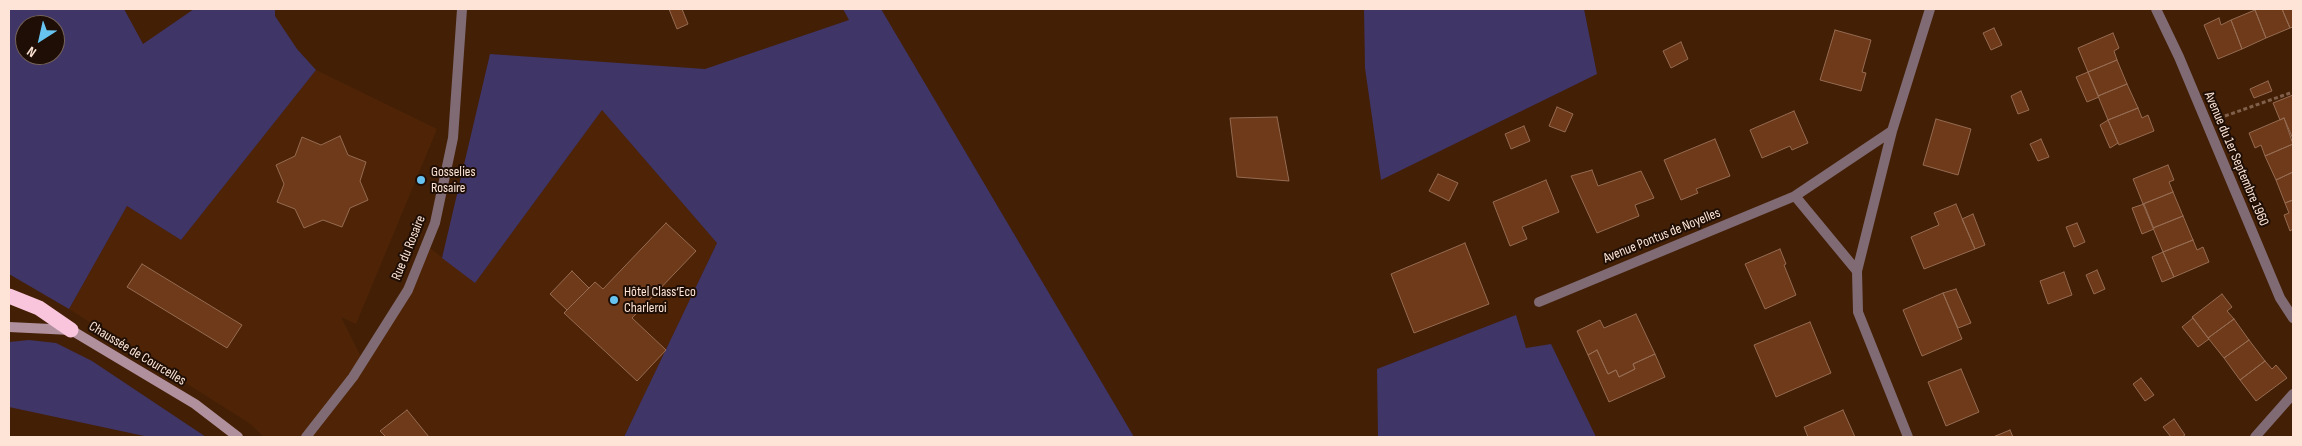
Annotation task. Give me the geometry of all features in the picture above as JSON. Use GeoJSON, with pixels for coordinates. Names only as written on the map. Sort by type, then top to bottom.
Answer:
{"type":"FeatureCollection","features":[{"type":"Feature","properties":{"kind":"highway"},"geometry":{"type":"LineString","coordinates":[[9,296],[39,308],[71,330]]}},
{"type":"Feature","properties":{"kind":"main road","name":"Chaussée de Courcelles"},"geometry":{"type":"LineString","coordinates":[[9,327],[71,330],[195,404],[238,437]]}},
{"type":"Feature","properties":{"kind":"street","name":"Rue du Rosaire"},"geometry":{"type":"LineString","coordinates":[[306,437],[354,377],[408,290],[436,223],[452,138],[462,9]]}},
{"type":"Feature","properties":{"kind":"street"},"geometry":{"type":"LineString","coordinates":[[1908,437],[1858,312],[1857,271],[1892,131],[1930,9]]}},
{"type":"Feature","properties":{"kind":"street","name":"Avenue du 1er Septembre 1960"},"geometry":{"type":"LineString","coordinates":[[2156,9],[2280,298],[2293,318]]}},
{"type":"Feature","properties":{"kind":"street","name":"Avenue Pontus de Noyelles"},"geometry":{"type":"LineString","coordinates":[[1539,302],[1795,196],[1892,131]]}},
{"type":"Feature","properties":{"kind":"street"},"geometry":{"type":"LineString","coordinates":[[1795,196],[1857,271]]}},
{"type":"Feature","properties":{"kind":"street"},"geometry":{"type":"LineString","coordinates":[[2255,437],[2293,394]]}},
{"type":"Feature","properties":{"kind":"path"},"geometry":{"type":"LineString","coordinates":[[2206,122],[2293,92]]}},
{"type":"Feature","properties":{"kind":"shaded area"},"geometry":{"type":"Polygon","coordinates":[[[9,9],[124,9],[143,44],[194,9],[275,9],[275,16],[297,49],[316,70],[181,240],[127,206],[69,309],[9,274],[9,9]]]}},
{"type":"Feature","properties":{"kind":"shaded area"},"geometry":{"type":"Polygon","coordinates":[[[843,9],[881,9],[1134,437],[624,437],[717,243],[602,110],[475,283],[442,258],[490,54],[705,69],[849,20],[843,9]]]}},
{"type":"Feature","properties":{"kind":"shaded area"},"geometry":{"type":"Polygon","coordinates":[[[1364,9],[1584,9],[1597,74],[1381,180],[1365,68],[1364,9]]]}},
{"type":"Feature","properties":{"kind":"shaded area"},"geometry":{"type":"Polygon","coordinates":[[[316,70],[437,129],[356,324],[341,317],[363,361],[426,245],[475,283],[602,110],[717,243],[624,437],[264,437],[249,423],[69,309],[127,206],[181,240],[316,70]]]}},
{"type":"Feature","properties":{"kind":"shaded area"},"geometry":{"type":"Polygon","coordinates":[[[1516,315],[1526,348],[1551,344],[1596,437],[1378,437],[1377,369],[1516,315]]]}},
{"type":"Feature","properties":{"kind":"shaded area"},"geometry":{"type":"Polygon","coordinates":[[[29,340],[56,343],[92,361],[206,437],[149,437],[9,407],[9,342],[29,340]]]}},
{"type":"Feature","properties":{"kind":"building"},"geometry":{"type":"Polygon","coordinates":[[[669,9],[682,9],[688,24],[677,29],[669,9]]]}},
{"type":"Feature","properties":{"kind":"building"},"geometry":{"type":"Polygon","coordinates":[[[2282,9],[2290,28],[2266,38],[2255,10],[2282,9]]]}},
{"type":"Feature","properties":{"kind":"building"},"geometry":{"type":"Polygon","coordinates":[[[2282,9],[2293,9],[2293,27],[2290,28],[2282,9]]]}},
{"type":"Feature","properties":{"kind":"building"},"geometry":{"type":"Polygon","coordinates":[[[2255,10],[2266,38],[2242,49],[2231,20],[2255,10]]]}},
{"type":"Feature","properties":{"kind":"building"},"geometry":{"type":"Polygon","coordinates":[[[2219,18],[2221,25],[2231,20],[2242,49],[2218,59],[2204,25],[2219,18]]]}},
{"type":"Feature","properties":{"kind":"building"},"geometry":{"type":"Polygon","coordinates":[[[1994,28],[2002,45],[1991,50],[1983,33],[1994,28]]]}},
{"type":"Feature","properties":{"kind":"building"},"geometry":{"type":"Polygon","coordinates":[[[1835,30],[1871,40],[1862,72],[1866,73],[1861,91],[1820,80],[1835,30]]]}},
{"type":"Feature","properties":{"kind":"building"},"geometry":{"type":"Polygon","coordinates":[[[2113,33],[2119,48],[2114,51],[2117,60],[2088,72],[2078,48],[2113,33]]]}},
{"type":"Feature","properties":{"kind":"building"},"geometry":{"type":"Polygon","coordinates":[[[1681,42],[1688,59],[1671,68],[1663,51],[1681,42]]]}},
{"type":"Feature","properties":{"kind":"building"},"geometry":{"type":"Polygon","coordinates":[[[2117,60],[2127,84],[2098,96],[2088,72],[2117,60]]]}},
{"type":"Feature","properties":{"kind":"building"},"geometry":{"type":"Polygon","coordinates":[[[2088,72],[2099,97],[2087,102],[2076,77],[2088,72]]]}},
{"type":"Feature","properties":{"kind":"building"},"geometry":{"type":"Polygon","coordinates":[[[2268,81],[2272,91],[2254,98],[2250,89],[2268,81]]]}},
{"type":"Feature","properties":{"kind":"building"},"geometry":{"type":"Polygon","coordinates":[[[2127,84],[2138,108],[2108,120],[2098,96],[2127,84]]]}},
{"type":"Feature","properties":{"kind":"building"},"geometry":{"type":"Polygon","coordinates":[[[2021,91],[2029,110],[2018,114],[2011,96],[2021,91]]]}},
{"type":"Feature","properties":{"kind":"building"},"geometry":{"type":"Polygon","coordinates":[[[2293,95],[2293,139],[2284,118],[2280,120],[2273,103],[2293,95]]]}},
{"type":"Feature","properties":{"kind":"building"},"geometry":{"type":"Polygon","coordinates":[[[1557,107],[1573,114],[1565,132],[1549,126],[1557,107]]]}},
{"type":"Feature","properties":{"kind":"building"},"geometry":{"type":"Polygon","coordinates":[[[2138,108],[2142,118],[2148,115],[2154,131],[2119,145],[2108,120],[2138,108]]]}},
{"type":"Feature","properties":{"kind":"building"},"geometry":{"type":"Polygon","coordinates":[[[1794,111],[1808,143],[1792,150],[1790,146],[1762,158],[1750,130],[1794,111]]]}},
{"type":"Feature","properties":{"kind":"building"},"geometry":{"type":"Polygon","coordinates":[[[1277,117],[1289,181],[1237,177],[1230,118],[1277,117]]]}},
{"type":"Feature","properties":{"kind":"building"},"geometry":{"type":"Polygon","coordinates":[[[2284,118],[2293,144],[2265,156],[2261,145],[2255,148],[2249,133],[2284,118]]]}},
{"type":"Feature","properties":{"kind":"building"},"geometry":{"type":"Polygon","coordinates":[[[1936,119],[1971,129],[1958,175],[1923,165],[1936,119]]]}},
{"type":"Feature","properties":{"kind":"building"},"geometry":{"type":"Polygon","coordinates":[[[2108,120],[2118,143],[2110,148],[2100,125],[2108,120]]]}},
{"type":"Feature","properties":{"kind":"building"},"geometry":{"type":"Polygon","coordinates":[[[1524,126],[1530,141],[1511,149],[1505,134],[1524,126]]]}},
{"type":"Feature","properties":{"kind":"building"},"geometry":{"type":"Polygon","coordinates":[[[340,136],[348,155],[366,162],[360,181],[368,200],[350,208],[342,227],[323,220],[304,228],[295,209],[277,202],[284,184],[276,165],[295,156],[302,137],[321,145],[340,136]]]}},
{"type":"Feature","properties":{"kind":"building"},"geometry":{"type":"Polygon","coordinates":[[[1715,139],[1730,176],[1696,189],[1698,193],[1681,200],[1664,160],[1715,139]]]}},
{"type":"Feature","properties":{"kind":"building"},"geometry":{"type":"Polygon","coordinates":[[[2041,139],[2049,157],[2038,161],[2030,144],[2041,139]]]}},
{"type":"Feature","properties":{"kind":"building"},"geometry":{"type":"Polygon","coordinates":[[[2293,144],[2293,172],[2276,180],[2265,156],[2293,144]]]}},
{"type":"Feature","properties":{"kind":"building"},"geometry":{"type":"Polygon","coordinates":[[[2168,165],[2174,180],[2169,182],[2173,192],[2143,204],[2133,179],[2168,165]]]}},
{"type":"Feature","properties":{"kind":"building"},"geometry":{"type":"Polygon","coordinates":[[[1592,170],[1598,186],[1641,171],[1654,198],[1635,205],[1639,216],[1597,233],[1571,176],[1592,170]]]}},
{"type":"Feature","properties":{"kind":"building"},"geometry":{"type":"Polygon","coordinates":[[[2293,172],[2293,200],[2285,203],[2276,180],[2293,172]]]}},
{"type":"Feature","properties":{"kind":"building"},"geometry":{"type":"Polygon","coordinates":[[[1438,174],[1458,183],[1449,201],[1429,191],[1438,174]]]}},
{"type":"Feature","properties":{"kind":"building"},"geometry":{"type":"Polygon","coordinates":[[[1546,180],[1559,212],[1522,227],[1527,239],[1510,246],[1493,202],[1546,180]]]}},
{"type":"Feature","properties":{"kind":"building"},"geometry":{"type":"Polygon","coordinates":[[[2173,192],[2183,216],[2153,228],[2143,204],[2173,192]]]}},
{"type":"Feature","properties":{"kind":"building"},"geometry":{"type":"Polygon","coordinates":[[[2293,200],[2293,229],[2290,231],[2284,215],[2289,213],[2285,203],[2293,200]]]}},
{"type":"Feature","properties":{"kind":"building"},"geometry":{"type":"Polygon","coordinates":[[[1956,204],[1975,249],[1924,269],[1911,237],[1939,225],[1934,213],[1956,204]]]}},
{"type":"Feature","properties":{"kind":"building"},"geometry":{"type":"Polygon","coordinates":[[[2144,204],[2154,229],[2142,234],[2132,208],[2144,204]]]}},
{"type":"Feature","properties":{"kind":"building"},"geometry":{"type":"Polygon","coordinates":[[[1973,214],[1985,245],[1975,249],[1962,219],[1973,214]]]}},
{"type":"Feature","properties":{"kind":"building"},"geometry":{"type":"Polygon","coordinates":[[[2183,216],[2193,240],[2163,252],[2153,228],[2183,216]]]}},
{"type":"Feature","properties":{"kind":"building","name":"Hôtel Class‘Eco Charleroi"},"geometry":{"type":"Polygon","coordinates":[[[666,223],[696,251],[632,318],[666,350],[637,381],[564,313],[595,282],[603,289],[666,223]]]}},
{"type":"Feature","properties":{"kind":"building"},"geometry":{"type":"Polygon","coordinates":[[[2077,223],[2085,242],[2074,247],[2066,227],[2077,223]]]}},
{"type":"Feature","properties":{"kind":"building"},"geometry":{"type":"Polygon","coordinates":[[[2193,240],[2197,250],[2203,247],[2209,262],[2174,277],[2163,252],[2193,240]]]}},
{"type":"Feature","properties":{"kind":"building"},"geometry":{"type":"Polygon","coordinates":[[[1465,243],[1489,304],[1414,333],[1391,274],[1465,243]]]}},
{"type":"Feature","properties":{"kind":"building"},"geometry":{"type":"Polygon","coordinates":[[[1780,249],[1796,295],[1765,309],[1745,264],[1780,249]]]}},
{"type":"Feature","properties":{"kind":"building"},"geometry":{"type":"Polygon","coordinates":[[[2163,252],[2174,277],[2162,282],[2152,257],[2163,252]]]}},
{"type":"Feature","properties":{"kind":"building"},"geometry":{"type":"Polygon","coordinates":[[[142,264],[242,325],[227,348],[127,287],[142,264]]]}},
{"type":"Feature","properties":{"kind":"building"},"geometry":{"type":"Polygon","coordinates":[[[2097,270],[2105,289],[2094,294],[2086,275],[2097,270]]]}},
{"type":"Feature","properties":{"kind":"building"},"geometry":{"type":"Polygon","coordinates":[[[572,271],[589,288],[567,310],[550,294],[572,271]]]}},
{"type":"Feature","properties":{"kind":"building"},"geometry":{"type":"Polygon","coordinates":[[[2064,272],[2072,295],[2048,304],[2040,281],[2064,272]]]}},
{"type":"Feature","properties":{"kind":"building"},"geometry":{"type":"Polygon","coordinates":[[[1956,289],[1971,323],[1958,328],[1943,293],[1956,289]]]}},
{"type":"Feature","properties":{"kind":"building"},"geometry":{"type":"Polygon","coordinates":[[[1943,293],[1962,339],[1922,356],[1903,310],[1943,293]]]}},
{"type":"Feature","properties":{"kind":"building"},"geometry":{"type":"Polygon","coordinates":[[[2222,294],[2232,307],[2227,311],[2234,319],[2208,338],[2192,317],[2222,294]]]}},
{"type":"Feature","properties":{"kind":"building"},"geometry":{"type":"Polygon","coordinates":[[[1636,314],[1655,354],[1633,364],[1635,369],[1619,377],[1616,370],[1608,374],[1597,350],[1588,355],[1577,331],[1600,320],[1604,328],[1636,314]]]}},
{"type":"Feature","properties":{"kind":"building"},"geometry":{"type":"Polygon","coordinates":[[[2193,318],[2209,339],[2198,347],[2182,327],[2193,318]]]}},
{"type":"Feature","properties":{"kind":"building"},"geometry":{"type":"Polygon","coordinates":[[[2234,319],[2249,340],[2224,358],[2208,338],[2234,319]]]}},
{"type":"Feature","properties":{"kind":"building"},"geometry":{"type":"Polygon","coordinates":[[[1810,322],[1831,373],[1776,397],[1754,345],[1810,322]]]}},
{"type":"Feature","properties":{"kind":"building"},"geometry":{"type":"Polygon","coordinates":[[[2249,340],[2265,361],[2240,380],[2224,358],[2249,340]]]}},
{"type":"Feature","properties":{"kind":"building"},"geometry":{"type":"Polygon","coordinates":[[[1597,350],[1608,374],[1616,370],[1619,377],[1635,369],[1633,364],[1655,354],[1665,377],[1609,402],[1588,355],[1597,350]]]}},
{"type":"Feature","properties":{"kind":"building"},"geometry":{"type":"Polygon","coordinates":[[[2265,361],[2272,369],[2276,365],[2287,378],[2256,401],[2240,380],[2265,361]]]}},
{"type":"Feature","properties":{"kind":"building"},"geometry":{"type":"Polygon","coordinates":[[[1961,369],[1979,412],[1946,426],[1928,382],[1961,369]]]}},
{"type":"Feature","properties":{"kind":"building"},"geometry":{"type":"Polygon","coordinates":[[[2141,378],[2154,395],[2145,401],[2133,384],[2141,378]]]}},
{"type":"Feature","properties":{"kind":"building"},"geometry":{"type":"Polygon","coordinates":[[[407,410],[429,437],[386,437],[380,431],[407,410]]]}},
{"type":"Feature","properties":{"kind":"building"},"geometry":{"type":"Polygon","coordinates":[[[1843,410],[1855,437],[1808,437],[1804,427],[1843,410]]]}},
{"type":"Feature","properties":{"kind":"building"},"geometry":{"type":"Polygon","coordinates":[[[2174,419],[2185,435],[2182,437],[2171,437],[2163,427],[2174,419]]]}},
{"type":"Feature","properties":{"kind":"building"},"geometry":{"type":"Polygon","coordinates":[[[2010,430],[2013,437],[1993,437],[2010,430]]]}},
{"type":"Feature","properties":{"kind":"place","name":"Gosselies Rosaire"},"geometry":{"type":"Point","coordinates":[421,180]}},
{"type":"Feature","properties":{"kind":"place","name":"Hôtel Class‘Eco Charleroi"},"geometry":{"type":"Point","coordinates":[614,300]}}]}
